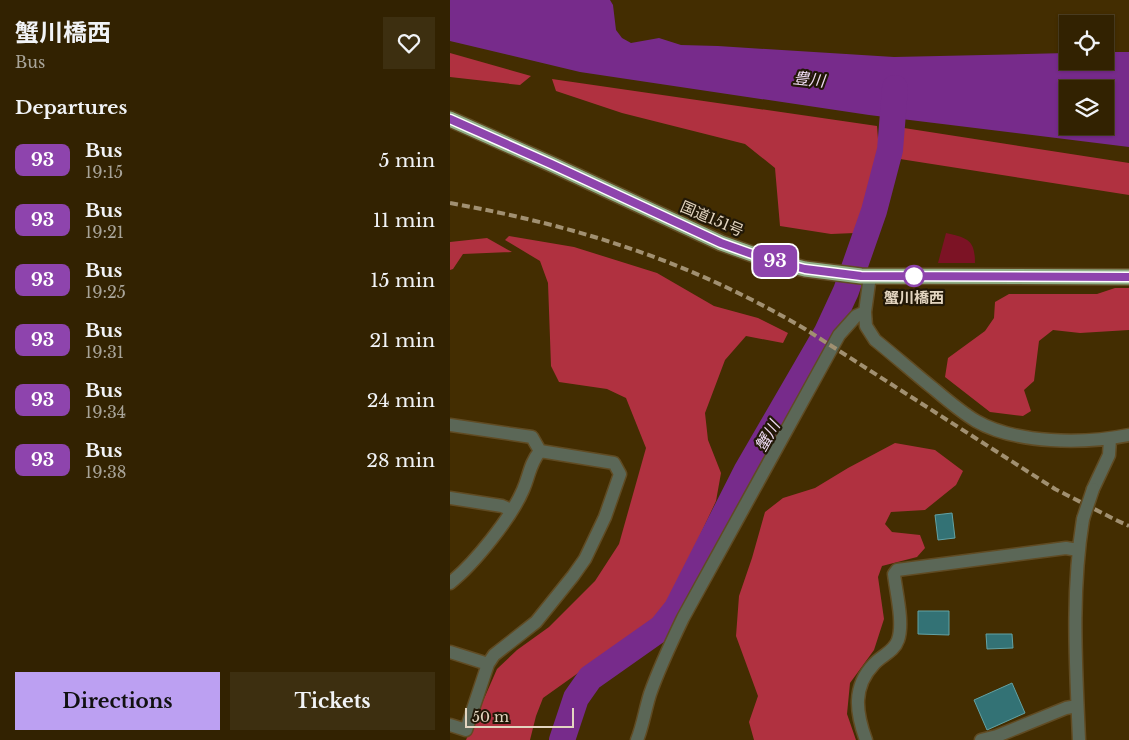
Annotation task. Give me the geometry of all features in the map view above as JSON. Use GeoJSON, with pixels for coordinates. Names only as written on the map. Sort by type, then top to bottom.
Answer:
{"type":"FeatureCollection","features":[{"type":"Feature","properties":{"kind":"highway","name":"国道151号"},"geometry":{"type":"LineString","coordinates":[[450,119],[721,243],[766,259],[805,269],[833,274],[866,276],[1129,277]]}},
{"type":"Feature","properties":{"kind":"street"},"geometry":{"type":"LineString","coordinates":[[866,276],[866,326],[875,340],[959,410],[977,422],[999,432],[1028,439],[1110,439],[1129,436]]}},
{"type":"Feature","properties":{"kind":"street"},"geometry":{"type":"LineString","coordinates":[[637,740],[650,695],[664,658],[683,618],[840,335],[856,316],[865,312]]}},
{"type":"Feature","properties":{"kind":"street"},"geometry":{"type":"LineString","coordinates":[[450,425],[532,437],[540,451]]}},
{"type":"Feature","properties":{"kind":"street"},"geometry":{"type":"LineString","coordinates":[[1079,740],[1075,584],[1078,550],[1083,519],[1093,489],[1109,455],[1110,439]]}},
{"type":"Feature","properties":{"kind":"street"},"geometry":{"type":"LineString","coordinates":[[450,583],[458,577],[495,535],[523,490],[532,461],[540,451]]}},
{"type":"Feature","properties":{"kind":"street"},"geometry":{"type":"LineString","coordinates":[[450,725],[466,730],[488,664],[494,655],[536,622],[574,576],[585,559],[605,517],[620,474],[614,463],[540,451]]}},
{"type":"Feature","properties":{"kind":"street"},"geometry":{"type":"LineString","coordinates":[[450,498],[502,506],[511,510]]}},
{"type":"Feature","properties":{"kind":"street"},"geometry":{"type":"LineString","coordinates":[[866,740],[858,714],[858,695],[873,664],[892,650],[898,641],[900,630],[894,574],[897,570],[1066,548],[1078,550]]}},
{"type":"Feature","properties":{"kind":"street"},"geometry":{"type":"LineString","coordinates":[[450,652],[488,664]]}},
{"type":"Feature","properties":{"kind":"street"},"geometry":{"type":"LineString","coordinates":[[981,740],[997,736],[1066,708],[1077,706]]}},
{"type":"Feature","properties":{"kind":"shaded area"},"geometry":{"type":"Polygon","coordinates":[[[450,53],[531,76],[520,85],[450,77],[450,53]]]}},
{"type":"Feature","properties":{"kind":"shaded area"},"geometry":{"type":"Polygon","coordinates":[[[552,79],[877,126],[879,152],[855,233],[831,234],[780,226],[775,168],[745,144],[622,113],[556,91],[552,79]]]}},
{"type":"Feature","properties":{"kind":"shaded area"},"geometry":{"type":"Polygon","coordinates":[[[904,128],[1129,163],[1129,195],[900,159],[904,128]]]}},
{"type":"Feature","properties":{"kind":"shaded area"},"geometry":{"type":"Polygon","coordinates":[[[946,233],[964,238],[971,244],[975,255],[975,263],[938,263],[946,233]]]}},
{"type":"Feature","properties":{"kind":"shaded area"},"geometry":{"type":"Polygon","coordinates":[[[509,236],[574,247],[657,273],[714,306],[758,318],[788,333],[783,343],[746,336],[725,360],[705,413],[708,440],[721,473],[716,501],[666,608],[640,629],[543,698],[530,740],[466,740],[497,669],[517,650],[549,627],[595,581],[619,544],[646,448],[626,398],[607,389],[559,382],[551,366],[548,283],[540,261],[505,240],[509,236]]]}},
{"type":"Feature","properties":{"kind":"shaded area"},"geometry":{"type":"Polygon","coordinates":[[[487,238],[512,252],[463,254],[453,269],[450,270],[450,242],[487,238]]]}},
{"type":"Feature","properties":{"kind":"shaded area"},"geometry":{"type":"Polygon","coordinates":[[[1115,288],[1129,288],[1129,330],[1080,333],[1053,330],[1039,341],[1034,381],[1024,390],[1031,411],[1023,416],[990,412],[945,377],[948,358],[985,331],[994,318],[995,302],[1009,294],[1097,294],[1115,288]]]}},
{"type":"Feature","properties":{"kind":"shaded area"},"geometry":{"type":"Polygon","coordinates":[[[895,443],[935,450],[963,471],[956,485],[925,510],[891,512],[885,524],[892,532],[920,535],[925,548],[917,557],[882,566],[878,577],[884,619],[874,650],[850,683],[847,714],[856,740],[754,740],[749,722],[758,696],[736,636],[739,596],[765,512],[783,498],[815,488],[895,443]]]}},
{"type":"Feature","properties":{"kind":"water","name":"豊川"},"geometry":{"type":"Polygon","coordinates":[[[450,0],[610,0],[613,5],[616,30],[622,38],[631,43],[659,38],[681,45],[894,57],[1059,53],[1059,70],[1114,70],[1114,52],[1129,52],[1129,147],[869,115],[580,72],[450,41],[450,0]]]}},
{"type":"Feature","properties":{"kind":"building"},"geometry":{"type":"Polygon","coordinates":[[[952,513],[955,538],[938,540],[935,515],[952,513]]]}},
{"type":"Feature","properties":{"kind":"building"},"geometry":{"type":"Polygon","coordinates":[[[918,611],[949,611],[949,635],[918,634],[918,611]]]}},
{"type":"Feature","properties":{"kind":"building"},"geometry":{"type":"Polygon","coordinates":[[[986,634],[1012,634],[1013,648],[987,649],[986,634]]]}},
{"type":"Feature","properties":{"kind":"building"},"geometry":{"type":"Polygon","coordinates":[[[1012,683],[1025,713],[987,730],[974,700],[1012,683]]]}},
{"type":"Feature","properties":{"kind":"waterway","name":"蟹川"},"geometry":{"type":"LineString","coordinates":[[562,740],[576,698],[590,678],[661,628],[677,608],[747,470],[827,332],[846,291],[874,211],[890,150],[895,88]]}},
{"type":"Feature","properties":{"kind":"railway"},"geometry":{"type":"LineString","coordinates":[[450,203],[497,212],[589,235],[677,266],[720,284],[763,305],[805,329],[1055,489],[1129,526]]}},
{"type":"Feature","properties":{"kind":"bus line","name":"93"},"geometry":{"type":"LineString","coordinates":[[450,119],[721,243],[766,259],[805,269],[861,276],[1129,277]]}},
{"type":"Feature","properties":{"kind":"place","name":"蟹川橋西"},"geometry":{"type":"Point","coordinates":[914,276]}}]}
